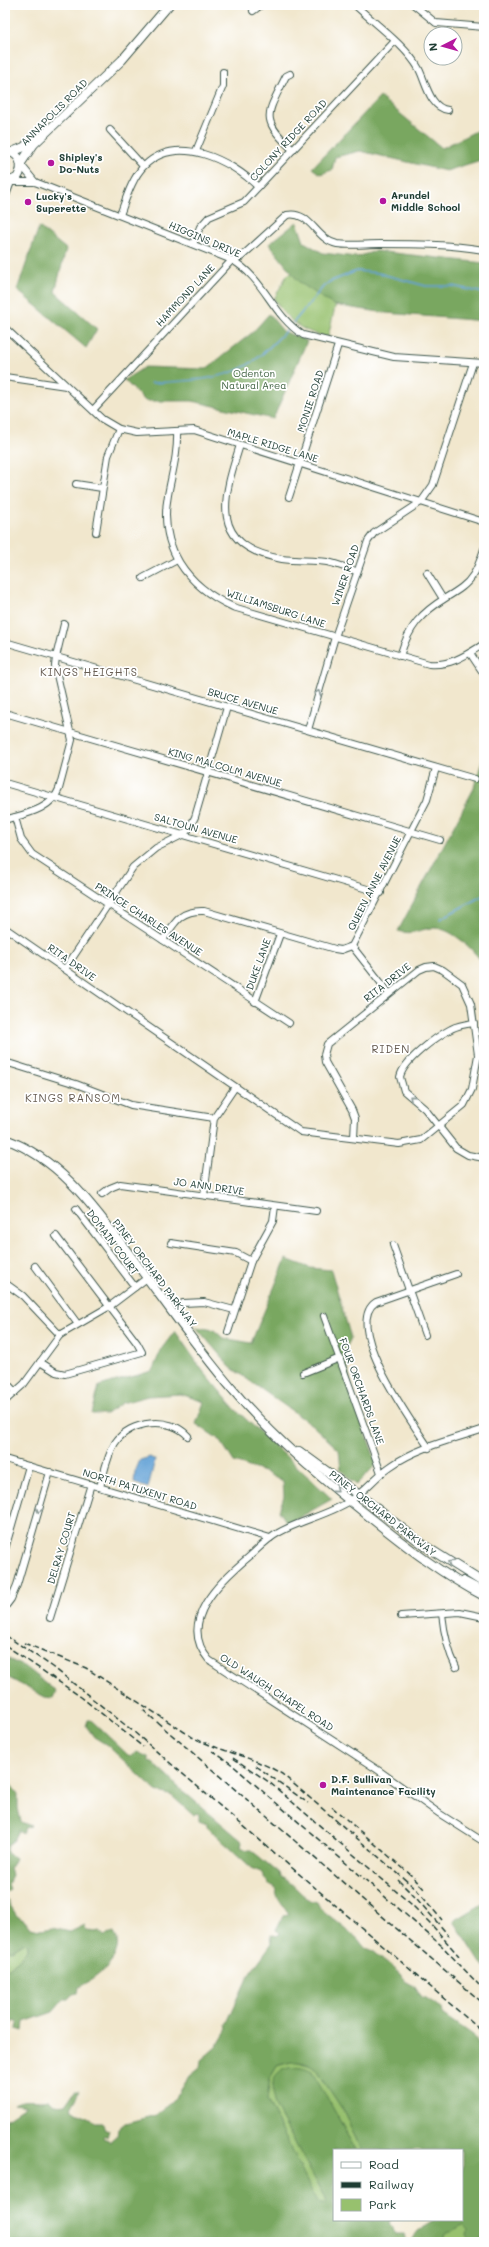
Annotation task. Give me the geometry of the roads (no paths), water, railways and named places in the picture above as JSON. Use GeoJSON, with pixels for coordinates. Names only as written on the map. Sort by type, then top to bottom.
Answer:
{"type":"FeatureCollection","features":[{"type":"Feature","properties":{"kind":"main road","name":"ANNAPOLIS ROAD"},"geometry":{"type":"LineString","coordinates":[[10,182],[20,174],[22,164],[34,144],[139,42],[169,5]]}},
{"type":"Feature","properties":{"kind":"main road","name":"ANNAPOLIS ROAD"},"geometry":{"type":"LineString","coordinates":[[8,152],[24,147],[57,116],[104,77]]}},
{"type":"Feature","properties":{"kind":"main road"},"geometry":{"type":"LineString","coordinates":[[8,152],[16,155],[22,164]]}},
{"type":"Feature","properties":{"kind":"main road","name":"PINEY ORCHARD PARKWAY"},"geometry":{"type":"LineString","coordinates":[[5,1139],[41,1158],[66,1177],[91,1205],[220,1376],[249,1409],[277,1436],[349,1501],[440,1570],[484,1596]]}},
{"type":"Feature","properties":{"kind":"main road","name":"PINEY ORCHARD PARKWAY"},"geometry":{"type":"LineString","coordinates":[[277,1436],[358,1494],[425,1546],[484,1583]]}},
{"type":"Feature","properties":{"kind":"street"},"geometry":{"type":"LineString","coordinates":[[253,11],[261,5]]}},
{"type":"Feature","properties":{"kind":"street"},"geometry":{"type":"LineString","coordinates":[[355,5],[413,60],[435,103],[448,110]]}},
{"type":"Feature","properties":{"kind":"street"},"geometry":{"type":"LineString","coordinates":[[414,5],[436,23],[484,27]]}},
{"type":"Feature","properties":{"kind":"street","name":"COLONY RIDGE ROAD"},"geometry":{"type":"LineString","coordinates":[[193,244],[200,227],[210,217],[244,202],[394,42]]}},
{"type":"Feature","properties":{"kind":"street"},"geometry":{"type":"LineString","coordinates":[[196,151],[223,86],[222,72]]}},
{"type":"Feature","properties":{"kind":"street"},"geometry":{"type":"LineString","coordinates":[[290,74],[286,76],[274,100],[269,118],[275,133],[293,150]]}},
{"type":"Feature","properties":{"kind":"street"},"geometry":{"type":"LineString","coordinates":[[110,130],[144,166]]}},
{"type":"Feature","properties":{"kind":"street"},"geometry":{"type":"LineString","coordinates":[[120,215],[133,182],[144,166],[166,153],[178,150],[196,151],[237,169],[258,186]]}},
{"type":"Feature","properties":{"kind":"street","name":"HIGGINS DRIVE"},"geometry":{"type":"LineString","coordinates":[[22,164],[36,182]]}},
{"type":"Feature","properties":{"kind":"street"},"geometry":{"type":"LineString","coordinates":[[5,198],[10,182]]}},
{"type":"Feature","properties":{"kind":"street","name":"HIGGINS DRIVE"},"geometry":{"type":"LineString","coordinates":[[10,182],[36,182],[232,260],[246,268],[256,280],[280,316],[290,327],[303,335],[338,345],[394,357],[484,363]]}},
{"type":"Feature","properties":{"kind":"street","name":"HAMMOND LANE"},"geometry":{"type":"LineString","coordinates":[[92,410],[232,260],[241,257],[287,215],[295,213],[309,222],[322,237],[338,244],[436,245],[484,250]]}},
{"type":"Feature","properties":{"kind":"street","name":"MAPLE RIDGE LANE"},"geometry":{"type":"LineString","coordinates":[[5,328],[92,410],[119,429],[137,433],[194,430],[484,522]]}},
{"type":"Feature","properties":{"kind":"street","name":"MONIE ROAD"},"geometry":{"type":"LineString","coordinates":[[289,497],[338,345]]}},
{"type":"Feature","properties":{"kind":"street","name":"WINER ROAD"},"geometry":{"type":"LineString","coordinates":[[308,730],[335,637],[356,571],[368,541],[374,533],[421,502],[433,485],[473,362]]}},
{"type":"Feature","properties":{"kind":"street"},"geometry":{"type":"LineString","coordinates":[[5,377],[66,386]]}},
{"type":"Feature","properties":{"kind":"street"},"geometry":{"type":"LineString","coordinates":[[96,532],[108,456],[119,429]]}},
{"type":"Feature","properties":{"kind":"street","name":"WILLIAMSBURG LANE"},"geometry":{"type":"LineString","coordinates":[[177,431],[177,460],[166,509],[168,527],[177,560],[198,587],[217,600],[233,607],[400,656],[441,665],[453,662],[484,644]]}},
{"type":"Feature","properties":{"kind":"street"},"geometry":{"type":"LineString","coordinates":[[240,444],[227,486],[226,504],[228,526],[238,540],[253,549],[281,559],[327,562],[356,571]]}},
{"type":"Feature","properties":{"kind":"street"},"geometry":{"type":"LineString","coordinates":[[76,484],[102,488]]}},
{"type":"Feature","properties":{"kind":"street"},"geometry":{"type":"LineString","coordinates":[[400,656],[411,627],[422,614],[462,588],[473,575],[484,549]]}},
{"type":"Feature","properties":{"kind":"street"},"geometry":{"type":"LineString","coordinates":[[143,578],[177,560]]}},
{"type":"Feature","properties":{"kind":"street"},"geometry":{"type":"LineString","coordinates":[[427,573],[443,599]]}},
{"type":"Feature","properties":{"kind":"street"},"geometry":{"type":"LineString","coordinates":[[5,820],[42,808],[59,789],[71,748],[72,732],[56,666],[56,657],[64,624]]}},
{"type":"Feature","properties":{"kind":"street","name":"BRUCE AVENUE"},"geometry":{"type":"LineString","coordinates":[[5,642],[475,779]]}},
{"type":"Feature","properties":{"kind":"street"},"geometry":{"type":"LineString","coordinates":[[470,653],[484,674]]}},
{"type":"Feature","properties":{"kind":"street"},"geometry":{"type":"LineString","coordinates":[[64,969],[133,867],[143,857],[190,829],[195,817],[227,707]]}},
{"type":"Feature","properties":{"kind":"street","name":"KING MALCOLM AVENUE"},"geometry":{"type":"LineString","coordinates":[[5,713],[440,840]]}},
{"type":"Feature","properties":{"kind":"street","name":"QUEEN ANNE AVENUE"},"geometry":{"type":"LineString","coordinates":[[163,940],[182,915],[196,911],[204,911],[335,949],[341,950],[352,946],[381,893],[427,800],[436,768]]}},
{"type":"Feature","properties":{"kind":"street","name":"SALTOUN AVENUE"},"geometry":{"type":"LineString","coordinates":[[5,783],[381,893]]}},
{"type":"Feature","properties":{"kind":"street","name":"PRINCE CHARLES AVENUE"},"geometry":{"type":"LineString","coordinates":[[15,817],[21,839],[32,854],[289,1024]]}},
{"type":"Feature","properties":{"kind":"street","name":"RITA DRIVE"},"geometry":{"type":"LineString","coordinates":[[5,928],[301,1132],[406,1144],[421,1140],[464,1105],[470,1097],[478,1055],[474,1023],[467,993],[462,984],[443,970],[434,966],[419,970],[331,1039],[325,1049],[326,1062],[355,1118],[354,1138]]}},
{"type":"Feature","properties":{"kind":"street","name":"DUKE LANE"},"geometry":{"type":"LineString","coordinates":[[255,1002],[280,934]]}},
{"type":"Feature","properties":{"kind":"street"},"geometry":{"type":"LineString","coordinates":[[352,946],[389,993]]}},
{"type":"Feature","properties":{"kind":"street"},"geometry":{"type":"LineString","coordinates":[[474,1023],[460,1026],[444,1033],[405,1064],[401,1069],[401,1084],[404,1091],[425,1109],[462,1153],[484,1158]]}},
{"type":"Feature","properties":{"kind":"street"},"geometry":{"type":"LineString","coordinates":[[5,1062],[76,1084],[131,1105],[214,1118]]}},
{"type":"Feature","properties":{"kind":"street"},"geometry":{"type":"LineString","coordinates":[[204,1195],[214,1118],[235,1087]]}},
{"type":"Feature","properties":{"kind":"street","name":"JO ANN DRIVE"},"geometry":{"type":"LineString","coordinates":[[102,1194],[110,1188],[120,1184],[316,1211]]}},
{"type":"Feature","properties":{"kind":"street"},"geometry":{"type":"LineString","coordinates":[[228,1332],[251,1260],[270,1229],[275,1206]]}},
{"type":"Feature","properties":{"kind":"street","name":"DOMAIN COURT"},"geometry":{"type":"LineString","coordinates":[[76,1209],[135,1287]]}},
{"type":"Feature","properties":{"kind":"street"},"geometry":{"type":"LineString","coordinates":[[40,1362],[56,1372],[65,1374],[142,1352],[110,1306],[56,1236]]}},
{"type":"Feature","properties":{"kind":"street"},"geometry":{"type":"LineString","coordinates":[[171,1243],[236,1253],[251,1260]]}},
{"type":"Feature","properties":{"kind":"street"},"geometry":{"type":"LineString","coordinates":[[393,1244],[425,1335]]}},
{"type":"Feature","properties":{"kind":"street"},"geometry":{"type":"LineString","coordinates":[[35,1266],[77,1323]]}},
{"type":"Feature","properties":{"kind":"street"},"geometry":{"type":"LineString","coordinates":[[429,1448],[384,1378],[366,1328],[366,1316],[372,1304],[456,1274]]}},
{"type":"Feature","properties":{"kind":"street"},"geometry":{"type":"LineString","coordinates":[[5,1401],[15,1392],[40,1362],[60,1335],[77,1323],[110,1306],[147,1278]]}},
{"type":"Feature","properties":{"kind":"street"},"geometry":{"type":"LineString","coordinates":[[5,1284],[23,1296],[60,1335]]}},
{"type":"Feature","properties":{"kind":"street"},"geometry":{"type":"LineString","coordinates":[[183,1303],[204,1302],[234,1310]]}},
{"type":"Feature","properties":{"kind":"street","name":"FOUR ORCHARDS LANE"},"geometry":{"type":"LineString","coordinates":[[324,1316],[381,1473]]}},
{"type":"Feature","properties":{"kind":"street"},"geometry":{"type":"LineString","coordinates":[[303,1372],[340,1358]]}},
{"type":"Feature","properties":{"kind":"street"},"geometry":{"type":"LineString","coordinates":[[5,1381],[15,1392]]}},
{"type":"Feature","properties":{"kind":"street"},"geometry":{"type":"LineString","coordinates":[[100,1487],[115,1443],[121,1436],[132,1429],[156,1422],[168,1424],[183,1430],[188,1436]]}},
{"type":"Feature","properties":{"kind":"street","name":"OLD WAUGH CHAPEL ROAD"},"geometry":{"type":"LineString","coordinates":[[484,1429],[429,1448],[400,1460],[381,1473],[349,1501],[270,1538],[234,1570],[209,1597],[202,1611],[198,1626],[198,1639],[201,1650],[209,1660],[372,1766],[440,1814],[484,1842]]}},
{"type":"Feature","properties":{"kind":"street","name":"NORTH PATUXENT ROAD"},"geometry":{"type":"LineString","coordinates":[[5,1459],[270,1538]]}},
{"type":"Feature","properties":{"kind":"street"},"geometry":{"type":"LineString","coordinates":[[5,1549],[29,1466]]}},
{"type":"Feature","properties":{"kind":"street"},"geometry":{"type":"LineString","coordinates":[[5,1607],[12,1599],[17,1585],[50,1472]]}},
{"type":"Feature","properties":{"kind":"street","name":"DELRAY COURT"},"geometry":{"type":"LineString","coordinates":[[50,1618],[91,1484]]}},
{"type":"Feature","properties":{"kind":"street"},"geometry":{"type":"LineString","coordinates":[[440,1570],[451,1573],[484,1591]]}},
{"type":"Feature","properties":{"kind":"street"},"geometry":{"type":"LineString","coordinates":[[401,1616],[465,1613],[484,1617]]}},
{"type":"Feature","properties":{"kind":"street"},"geometry":{"type":"LineString","coordinates":[[442,1614],[444,1636],[448,1651],[456,1667]]}},
{"type":"Feature","properties":{"kind":"water"},"geometry":{"type":"Polygon","coordinates":[[[150,1457],[155,1460],[148,1488],[134,1483],[135,1472],[140,1460],[150,1457]]]}},
{"type":"Feature","properties":{"kind":"waterway"},"geometry":{"type":"LineString","coordinates":[[293,323],[323,287],[329,282],[357,271],[378,273],[426,286],[452,286],[484,293]]}},
{"type":"Feature","properties":{"kind":"waterway"},"geometry":{"type":"LineString","coordinates":[[151,383],[205,379],[232,372],[255,360],[287,330]]}},
{"type":"Feature","properties":{"kind":"waterway"},"geometry":{"type":"LineString","coordinates":[[440,919],[484,895]]}},
{"type":"Feature","properties":{"kind":"railway"},"geometry":{"type":"LineString","coordinates":[[5,1635],[53,1667],[134,1732],[484,2033]]}},
{"type":"Feature","properties":{"kind":"railway"},"geometry":{"type":"LineString","coordinates":[[24,1643],[86,1668],[192,1737],[214,1747],[261,1763],[282,1774],[416,1889],[442,1920]]}},
{"type":"Feature","properties":{"kind":"railway"},"geometry":{"type":"LineString","coordinates":[[5,1645],[81,1697],[143,1747]]}},
{"type":"Feature","properties":{"kind":"railway"},"geometry":{"type":"LineString","coordinates":[[143,1710],[484,2004]]}},
{"type":"Feature","properties":{"kind":"railway"},"geometry":{"type":"LineString","coordinates":[[212,1751],[230,1763],[442,1946],[479,1985]]}},
{"type":"Feature","properties":{"kind":"railway"},"geometry":{"type":"LineString","coordinates":[[233,1758],[269,1782],[411,1904],[459,1956]]}},
{"type":"Feature","properties":{"kind":"railway"},"geometry":{"type":"LineString","coordinates":[[256,1766],[308,1803]]}},
{"type":"Feature","properties":{"kind":"railway"},"geometry":{"type":"LineString","coordinates":[[332,1807],[412,1876],[425,1890]]}},
{"type":"Feature","properties":{"kind":"railway"},"geometry":{"type":"LineString","coordinates":[[398,1880],[417,1899],[449,1936]]}},
{"type":"Feature","properties":{"kind":"place","name":"Shipley's Do-Nuts"},"geometry":{"type":"Point","coordinates":[51,163]}},
{"type":"Feature","properties":{"kind":"place","name":"Arundel Middle School"},"geometry":{"type":"Point","coordinates":[383,201]}},
{"type":"Feature","properties":{"kind":"place","name":"Lucky's Superette"},"geometry":{"type":"Point","coordinates":[28,202]}},
{"type":"Feature","properties":{"kind":"place","name":"D.F. Sullivan Maintenance Facility"},"geometry":{"type":"Point","coordinates":[323,1785]}},
{"type":"Feature","properties":{"kind":"district","name":"KINGS HEIGHTS"},"geometry":{"type":"Point","coordinates":[89,671]}},
{"type":"Feature","properties":{"kind":"district","name":"RIDEN"},"geometry":{"type":"Point","coordinates":[391,1048]}},
{"type":"Feature","properties":{"kind":"district","name":"KINGS RANSOM"},"geometry":{"type":"Point","coordinates":[73,1097]}},
{"type":"Feature","properties":{"kind":"park label","name":"Odenton Natural Area"},"geometry":{"type":"Point","coordinates":[254,378]}}]}
